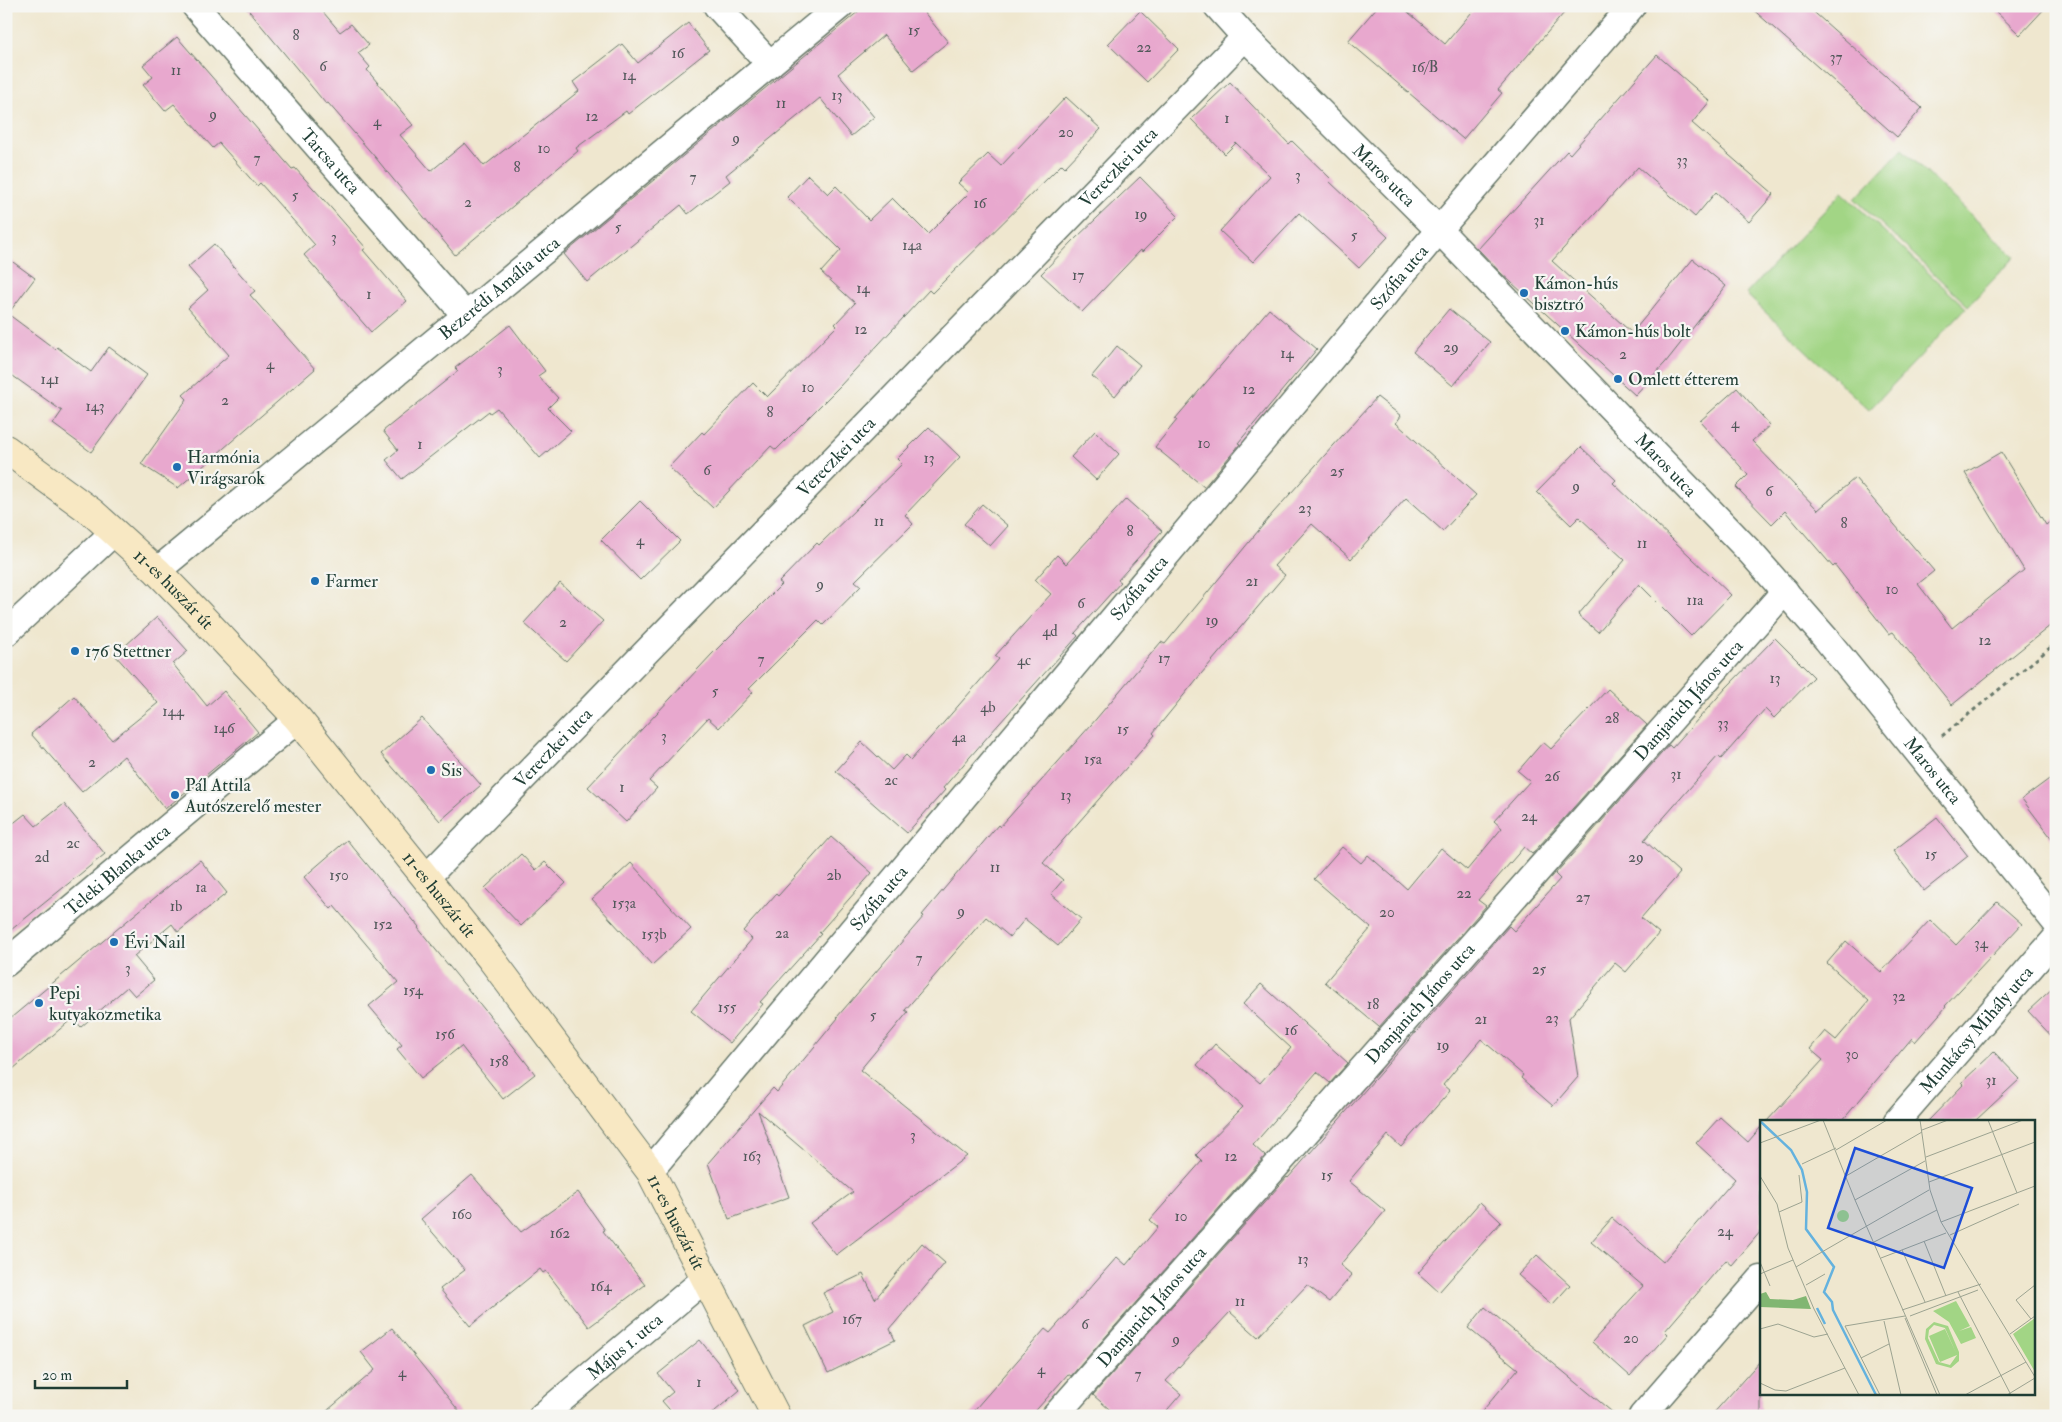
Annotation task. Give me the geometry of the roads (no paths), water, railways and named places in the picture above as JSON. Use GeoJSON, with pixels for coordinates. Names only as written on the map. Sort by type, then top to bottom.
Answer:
{"type":"FeatureCollection","features":[{"type":"Feature","properties":{"kind":"main road","name":"11-es huszár út"},"geometry":{"type":"LineString","coordinates":[[6,448],[71,496],[157,571],[298,719],[504,976],[650,1171],[776,1416]]}},
{"type":"Feature","properties":{"kind":"street","name":"Tarcsa utca"},"geometry":{"type":"LineString","coordinates":[[195,6],[466,316]]}},
{"type":"Feature","properties":{"kind":"street"},"geometry":{"type":"LineString","coordinates":[[717,6],[770,64]]}},
{"type":"Feature","properties":{"kind":"street","name":"Bezerédi Amália utca"},"geometry":{"type":"LineString","coordinates":[[157,571],[840,6]]}},
{"type":"Feature","properties":{"kind":"street","name":"Maros utca"},"geometry":{"type":"LineString","coordinates":[[1218,6],[1245,36],[1439,230],[1785,590],[1920,753],[2056,923]]}},
{"type":"Feature","properties":{"kind":"street","name":"Szófia utca"},"geometry":{"type":"LineString","coordinates":[[650,1171],[1439,230],[1632,6]]}},
{"type":"Feature","properties":{"kind":"street","name":"Vereczkei utca"},"geometry":{"type":"LineString","coordinates":[[426,878],[1245,36]]}},
{"type":"Feature","properties":{"kind":"street"},"geometry":{"type":"LineString","coordinates":[[6,633],[114,532]]}},
{"type":"Feature","properties":{"kind":"street","name":"Damjanich János utca"},"geometry":{"type":"LineString","coordinates":[[1055,1416],[1785,590]]}},
{"type":"Feature","properties":{"kind":"street","name":"Teleki Blanka utca"},"geometry":{"type":"LineString","coordinates":[[6,963],[298,719]]}},
{"type":"Feature","properties":{"kind":"street","name":"Munkácsy Mihály utca"},"geometry":{"type":"LineString","coordinates":[[1898,1120],[2056,938]]}},
{"type":"Feature","properties":{"kind":"street","name":"Május 1. utca"},"geometry":{"type":"LineString","coordinates":[[542,1416],[706,1278]]}},
{"type":"Feature","properties":{"kind":"street"},"geometry":{"type":"LineString","coordinates":[[1642,1416],[1760,1280]]}},
{"type":"Feature","properties":{"kind":"place","name":"Kámon-hús bisztró"},"geometry":{"type":"Point","coordinates":[1524,293]}},
{"type":"Feature","properties":{"kind":"place","name":"Kámon-hús bolt"},"geometry":{"type":"Point","coordinates":[1565,331]}},
{"type":"Feature","properties":{"kind":"place","name":"Omlett étterem"},"geometry":{"type":"Point","coordinates":[1618,379]}},
{"type":"Feature","properties":{"kind":"place","name":"Harmónia Virágsarok"},"geometry":{"type":"Point","coordinates":[177,467]}},
{"type":"Feature","properties":{"kind":"place","name":"Farmer"},"geometry":{"type":"Point","coordinates":[315,581]}},
{"type":"Feature","properties":{"kind":"place","name":"176 Stettner"},"geometry":{"type":"Point","coordinates":[75,651]}},
{"type":"Feature","properties":{"kind":"place","name":"Sis"},"geometry":{"type":"Point","coordinates":[431,770]}},
{"type":"Feature","properties":{"kind":"place","name":"Pál Attila Autószerelő mester"},"geometry":{"type":"Point","coordinates":[175,795]}},
{"type":"Feature","properties":{"kind":"place","name":"Évi Nail"},"geometry":{"type":"Point","coordinates":[114,942]}},
{"type":"Feature","properties":{"kind":"place","name":"Pepi kutyakozmetika"},"geometry":{"type":"Point","coordinates":[39,1003]}}]}
